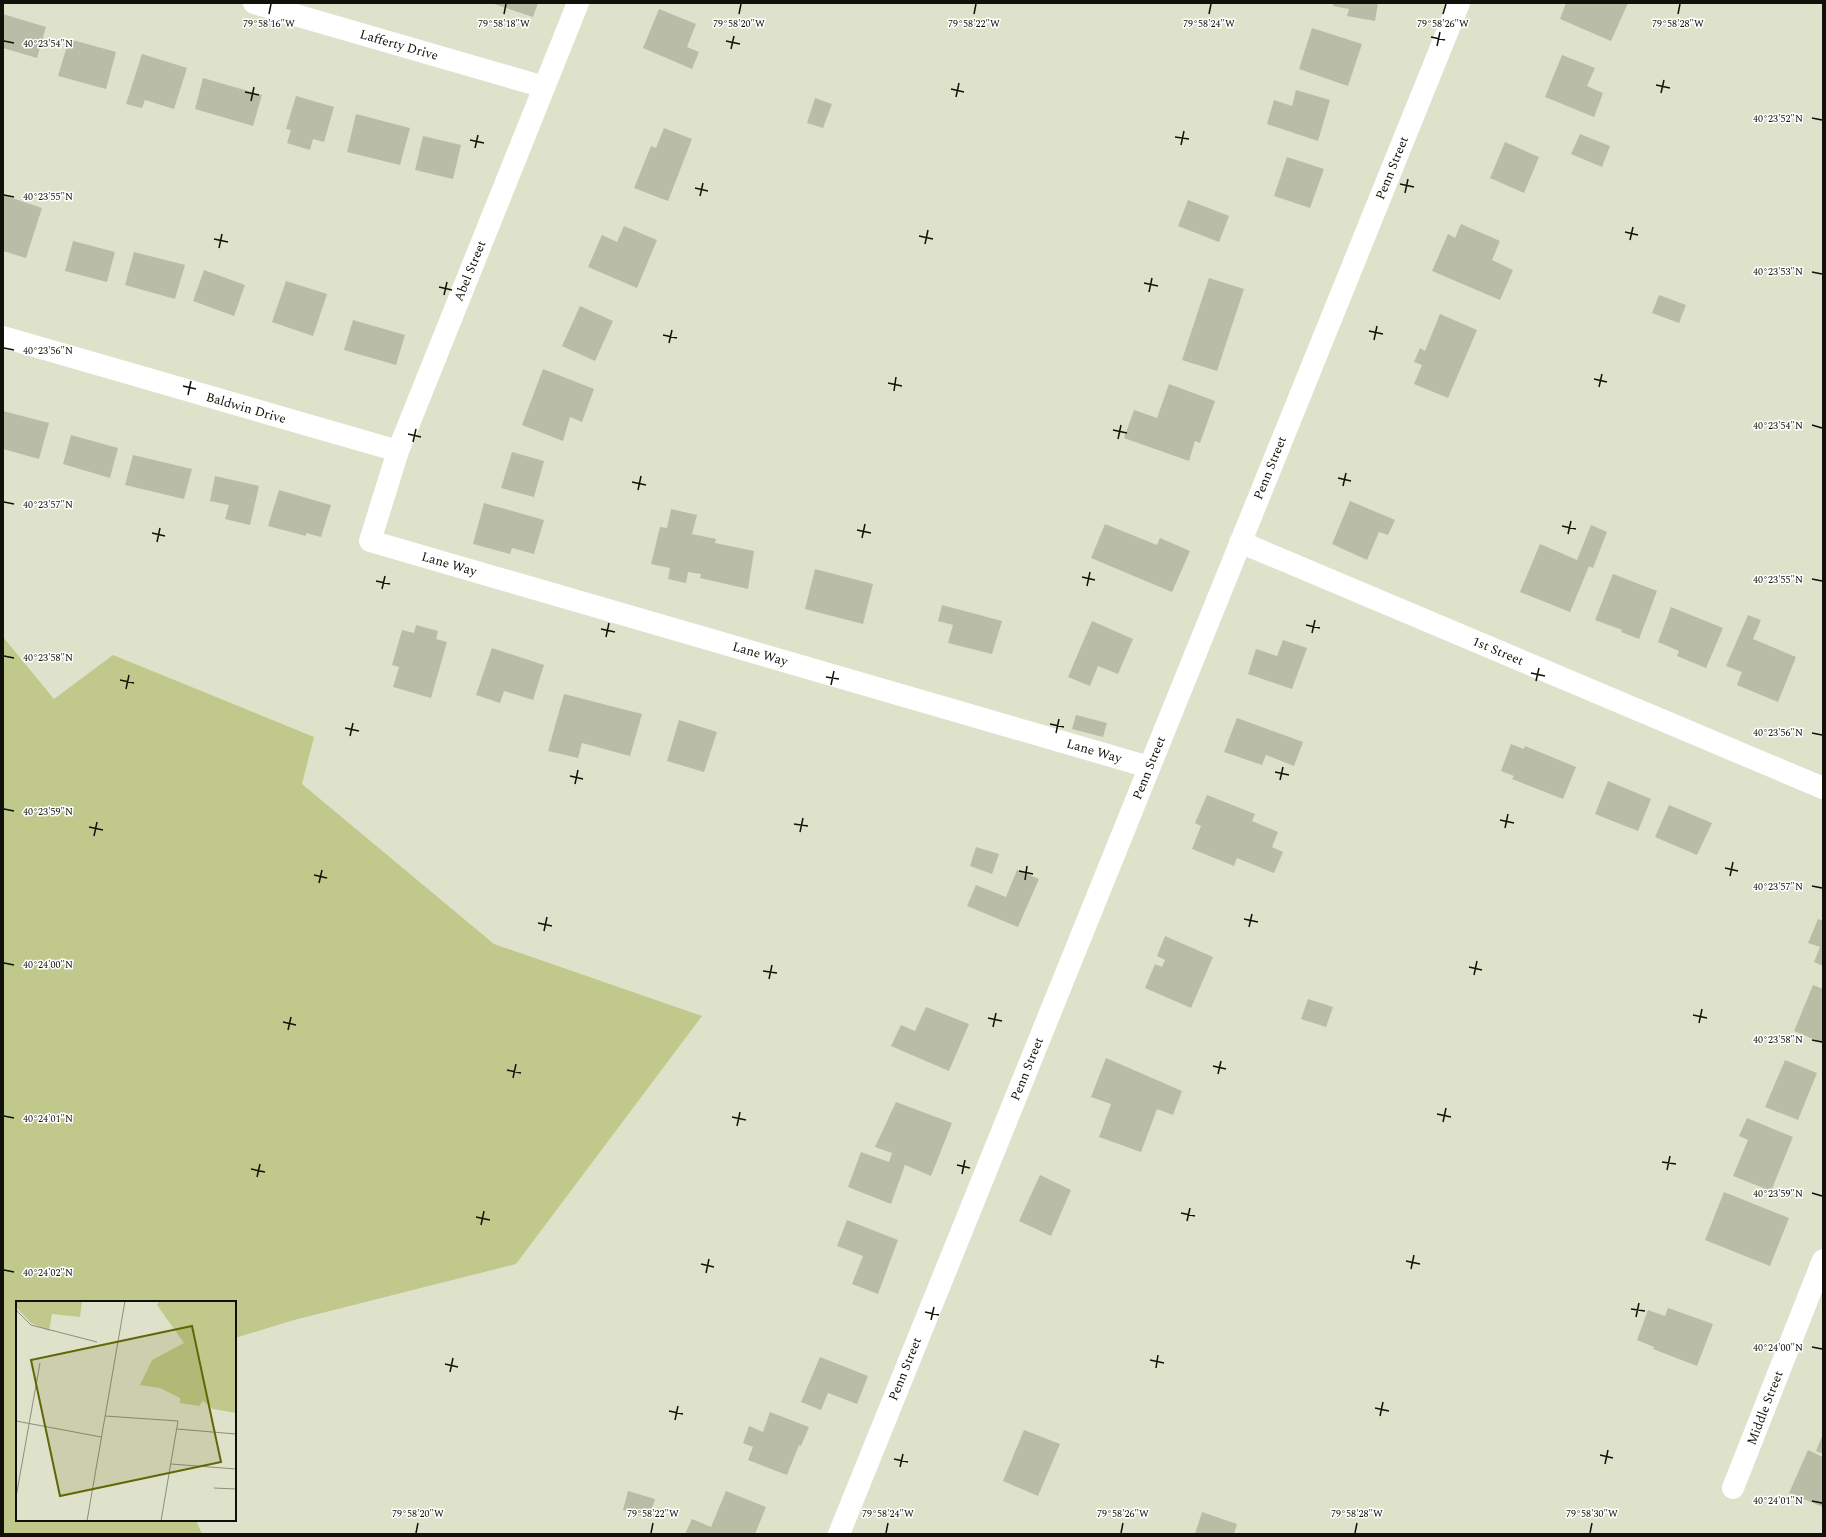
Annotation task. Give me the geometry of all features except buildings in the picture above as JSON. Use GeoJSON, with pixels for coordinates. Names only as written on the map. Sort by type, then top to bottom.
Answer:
{"type":"FeatureCollection","features":[{"type":"Feature","properties":{"kind":"street","name":"Lafferty Drive"},"geometry":{"type":"LineString","coordinates":[[254,3],[544,87]]}},
{"type":"Feature","properties":{"kind":"street","name":"Abel Street"},"geometry":{"type":"LineString","coordinates":[[370,541],[398,451],[578,3]]}},
{"type":"Feature","properties":{"kind":"street","name":"Penn Street"},"geometry":{"type":"LineString","coordinates":[[839,1534],[1459,3]]}},
{"type":"Feature","properties":{"kind":"street","name":"Baldwin Drive"},"geometry":{"type":"LineString","coordinates":[[3,337],[398,451]]}},
{"type":"Feature","properties":{"kind":"street","name":"Lane Way"},"geometry":{"type":"LineString","coordinates":[[370,541],[1149,767]]}},
{"type":"Feature","properties":{"kind":"street","name":"1st Street"},"geometry":{"type":"LineString","coordinates":[[1240,542],[1823,788]]}},
{"type":"Feature","properties":{"kind":"street","name":"Middle Street"},"geometry":{"type":"LineString","coordinates":[[1733,1488],[1823,1260]]}},
{"type":"Feature","properties":{"kind":"green space"},"geometry":{"type":"Polygon","coordinates":[[[3,637],[54,699],[113,655],[314,737],[302,784],[494,944],[702,1016],[516,1264],[294,1320],[236,1338],[236,1301],[16,1301],[16,1521],[196,1521],[202,1534],[3,1534],[3,637]]]}}]}
